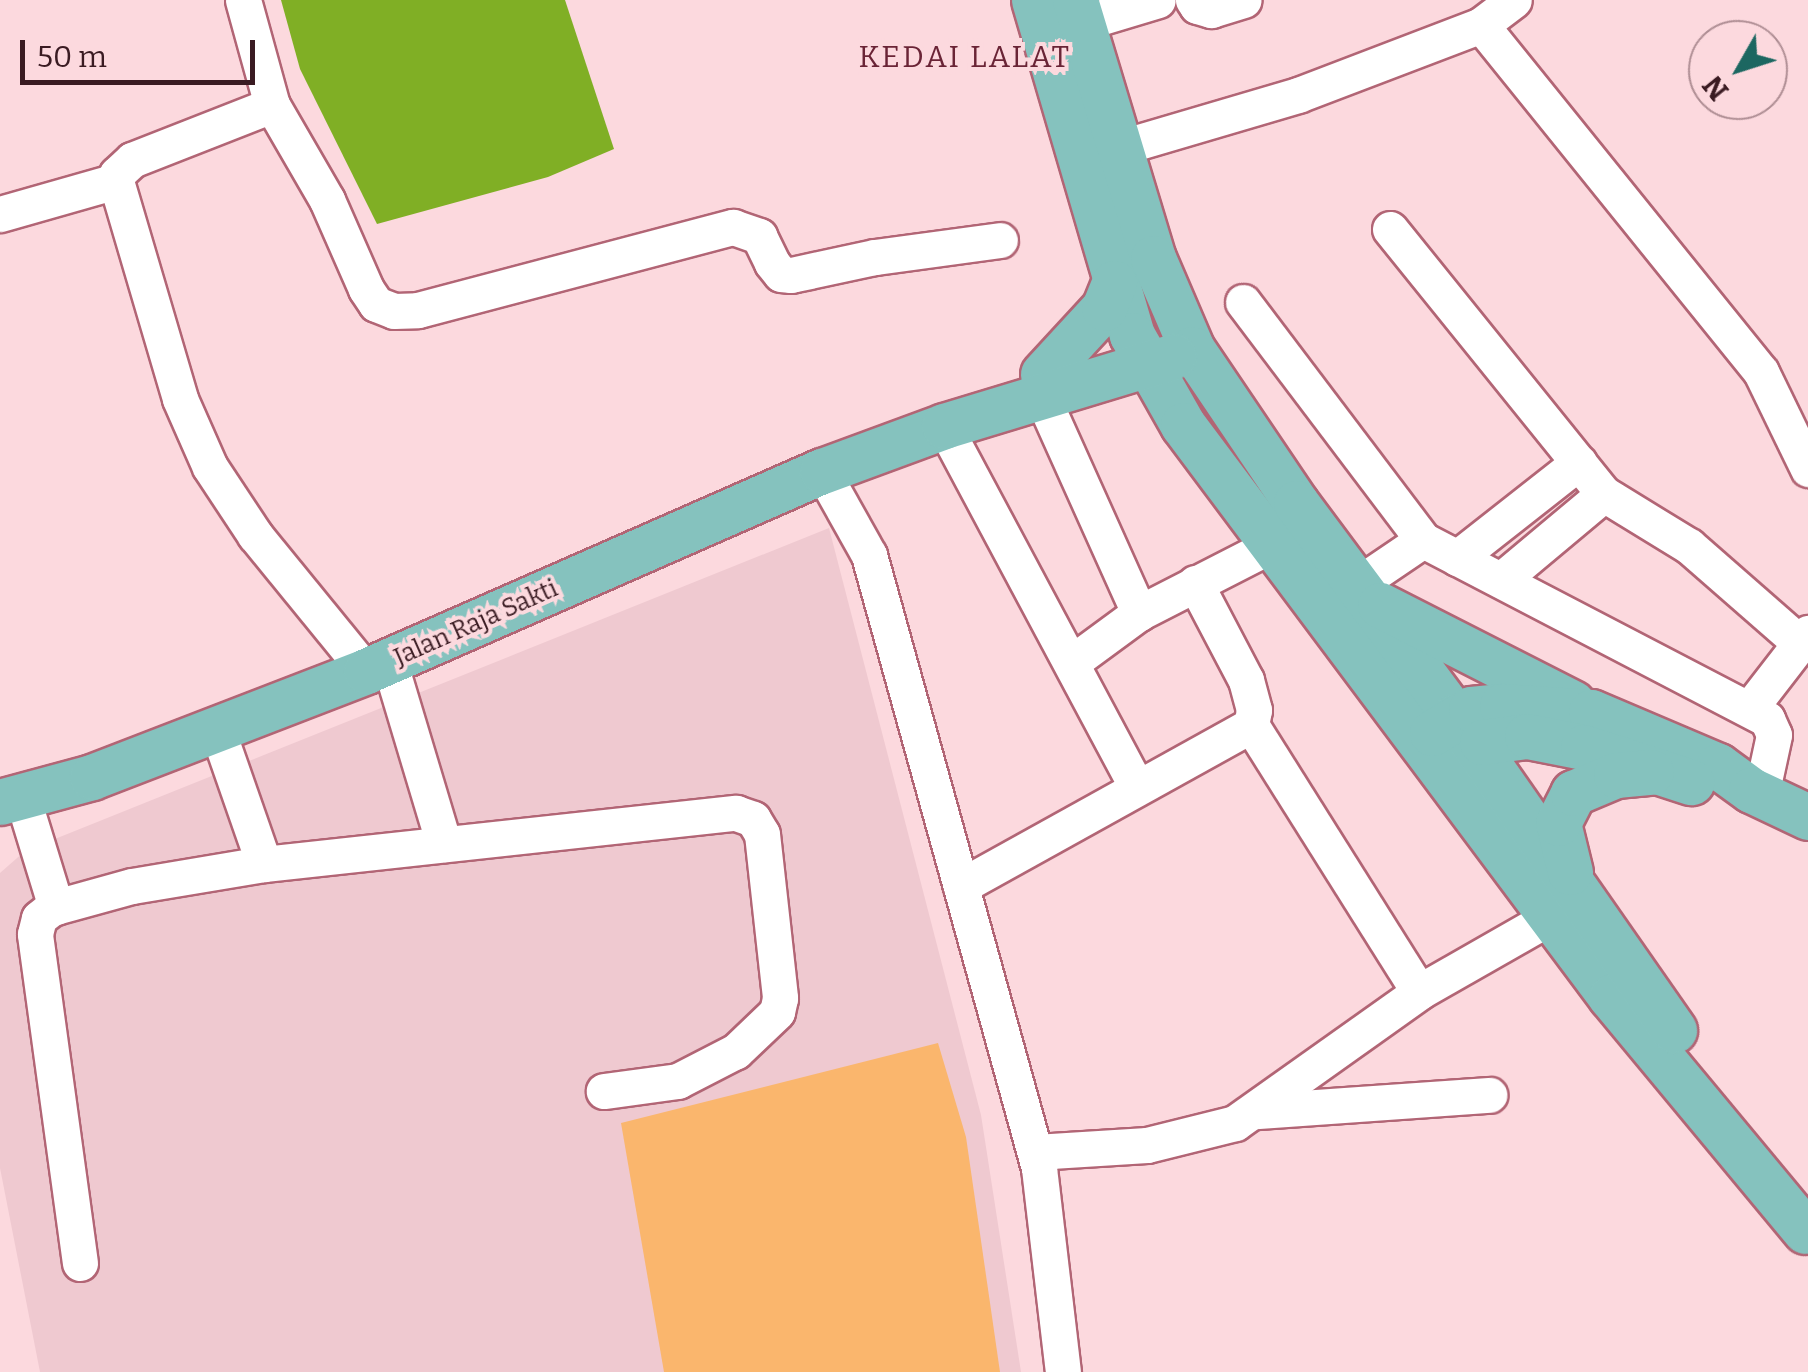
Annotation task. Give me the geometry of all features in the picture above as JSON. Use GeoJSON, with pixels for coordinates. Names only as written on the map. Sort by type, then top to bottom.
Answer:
{"type":"FeatureCollection","features":[{"type":"Feature","properties":{"kind":"main road"},"geometry":{"type":"LineString","coordinates":[[1034,0],[1114,283],[1140,351],[1183,424],[1274,544],[1448,741],[1563,902],[1733,1113],[1807,1233]]}},
{"type":"Feature","properties":{"kind":"main road"},"geometry":{"type":"LineString","coordinates":[[1079,11],[1118,148],[1183,331],[1241,424],[1363,591],[1448,741]]}},
{"type":"Feature","properties":{"kind":"main road"},"geometry":{"type":"LineString","coordinates":[[1114,283],[1104,308],[1048,389],[1096,394],[1160,412],[1183,424]]}},
{"type":"Feature","properties":{"kind":"main road","name":"Jalan Raja Sakti"},"geometry":{"type":"LineString","coordinates":[[11,799],[92,776],[377,666],[822,472],[1048,389],[1183,331]]}},
{"type":"Feature","properties":{"kind":"main road"},"geometry":{"type":"LineString","coordinates":[[1363,591],[1591,712],[1718,766],[1756,792],[1808,817]]}},
{"type":"Feature","properties":{"kind":"main road"},"geometry":{"type":"LineString","coordinates":[[1448,741],[1502,706],[1591,712]]}},
{"type":"Feature","properties":{"kind":"main road"},"geometry":{"type":"LineString","coordinates":[[1448,741],[1527,736],[1582,747],[1726,792],[1756,792]]}},
{"type":"Feature","properties":{"kind":"main road"},"geometry":{"type":"LineString","coordinates":[[1563,902],[1558,823],[1562,807],[1573,793],[1592,782],[1652,772]]}},
{"type":"Feature","properties":{"kind":"street"},"geometry":{"type":"LineString","coordinates":[[243,0],[272,105],[327,200],[366,288],[376,304],[394,311],[418,310],[732,226],[759,236],[781,274],[791,275],[1000,240]]}},
{"type":"Feature","properties":{"kind":"street"},"geometry":{"type":"LineString","coordinates":[[1079,11],[1158,0]]}},
{"type":"Feature","properties":{"kind":"street"},"geometry":{"type":"LineString","coordinates":[[1193,0],[1204,10],[1243,0]]}},
{"type":"Feature","properties":{"kind":"street"},"geometry":{"type":"LineString","coordinates":[[1118,148],[1298,94],[1480,25],[1514,0]]}},
{"type":"Feature","properties":{"kind":"street"},"geometry":{"type":"LineString","coordinates":[[1480,25],[1761,372],[1808,469]]}},
{"type":"Feature","properties":{"kind":"street"},"geometry":{"type":"LineString","coordinates":[[272,105],[132,160],[117,174],[116,182],[180,399],[210,467],[256,535],[377,666],[444,844]]}},
{"type":"Feature","properties":{"kind":"street"},"geometry":{"type":"LineString","coordinates":[[0,214],[116,182]]}},
{"type":"Feature","properties":{"kind":"street"},"geometry":{"type":"LineString","coordinates":[[1390,229],[1604,494],[1688,546],[1804,638],[1750,708]]}},
{"type":"Feature","properties":{"kind":"street"},"geometry":{"type":"LineString","coordinates":[[1243,302],[1423,540],[1768,720],[1774,735],[1756,792]]}},
{"type":"Feature","properties":{"kind":"street"},"geometry":{"type":"LineString","coordinates":[[1048,389],[1139,614]]}},
{"type":"Feature","properties":{"kind":"street"},"geometry":{"type":"LineString","coordinates":[[944,426],[1137,787]]}},
{"type":"Feature","properties":{"kind":"street"},"geometry":{"type":"LineString","coordinates":[[1458,558],[1579,462]]}},
{"type":"Feature","properties":{"kind":"street"},"geometry":{"type":"LineString","coordinates":[[822,472],[869,555],[1034,1152],[1063,1372]]}},
{"type":"Feature","properties":{"kind":"street"},"geometry":{"type":"LineString","coordinates":[[1501,580],[1604,494]]}},
{"type":"Feature","properties":{"kind":"street"},"geometry":{"type":"LineString","coordinates":[[1363,591],[1423,540]]}},
{"type":"Feature","properties":{"kind":"street"},"geometry":{"type":"LineString","coordinates":[[1071,663],[1139,614],[1274,544]]}},
{"type":"Feature","properties":{"kind":"street"},"geometry":{"type":"LineString","coordinates":[[1195,584],[1246,680],[1254,710],[1251,725],[1420,992]]}},
{"type":"Feature","properties":{"kind":"street"},"geometry":{"type":"LineString","coordinates":[[961,886],[1251,725]]}},
{"type":"Feature","properties":{"kind":"street"},"geometry":{"type":"LineString","coordinates":[[217,728],[264,864]]}},
{"type":"Feature","properties":{"kind":"street"},"geometry":{"type":"LineString","coordinates":[[11,799],[56,907]]}},
{"type":"Feature","properties":{"kind":"street"},"geometry":{"type":"LineString","coordinates":[[80,1264],[35,934],[38,918],[56,907],[132,886],[264,864],[736,813],[759,825],[780,998],[778,1012],[736,1050],[678,1081],[604,1091]]}},
{"type":"Feature","properties":{"kind":"street"},"geometry":{"type":"LineString","coordinates":[[1034,1152],[1147,1145],[1216,1130],[1258,1111],[1420,992],[1563,902]]}},
{"type":"Feature","properties":{"kind":"street"},"geometry":{"type":"LineString","coordinates":[[1258,1111],[1489,1094]]}},
{"type":"Feature","properties":{"kind":"shaded area"},"geometry":{"type":"Polygon","coordinates":[[[281,0],[565,0],[614,149],[548,177],[377,224],[300,69],[281,0]]]}},
{"type":"Feature","properties":{"kind":"shaded area"},"geometry":{"type":"Polygon","coordinates":[[[829,528],[981,1115],[1021,1372],[40,1372],[0,1168],[0,873],[25,851],[829,528]]]}},
{"type":"Feature","properties":{"kind":"shaded area"},"geometry":{"type":"Polygon","coordinates":[[[938,1043],[966,1137],[1000,1372],[664,1372],[621,1123],[938,1043]]]}},
{"type":"Feature","properties":{"kind":"district","name":"KEDAI LALAT"},"geometry":{"type":"Point","coordinates":[965,57]}}]}
